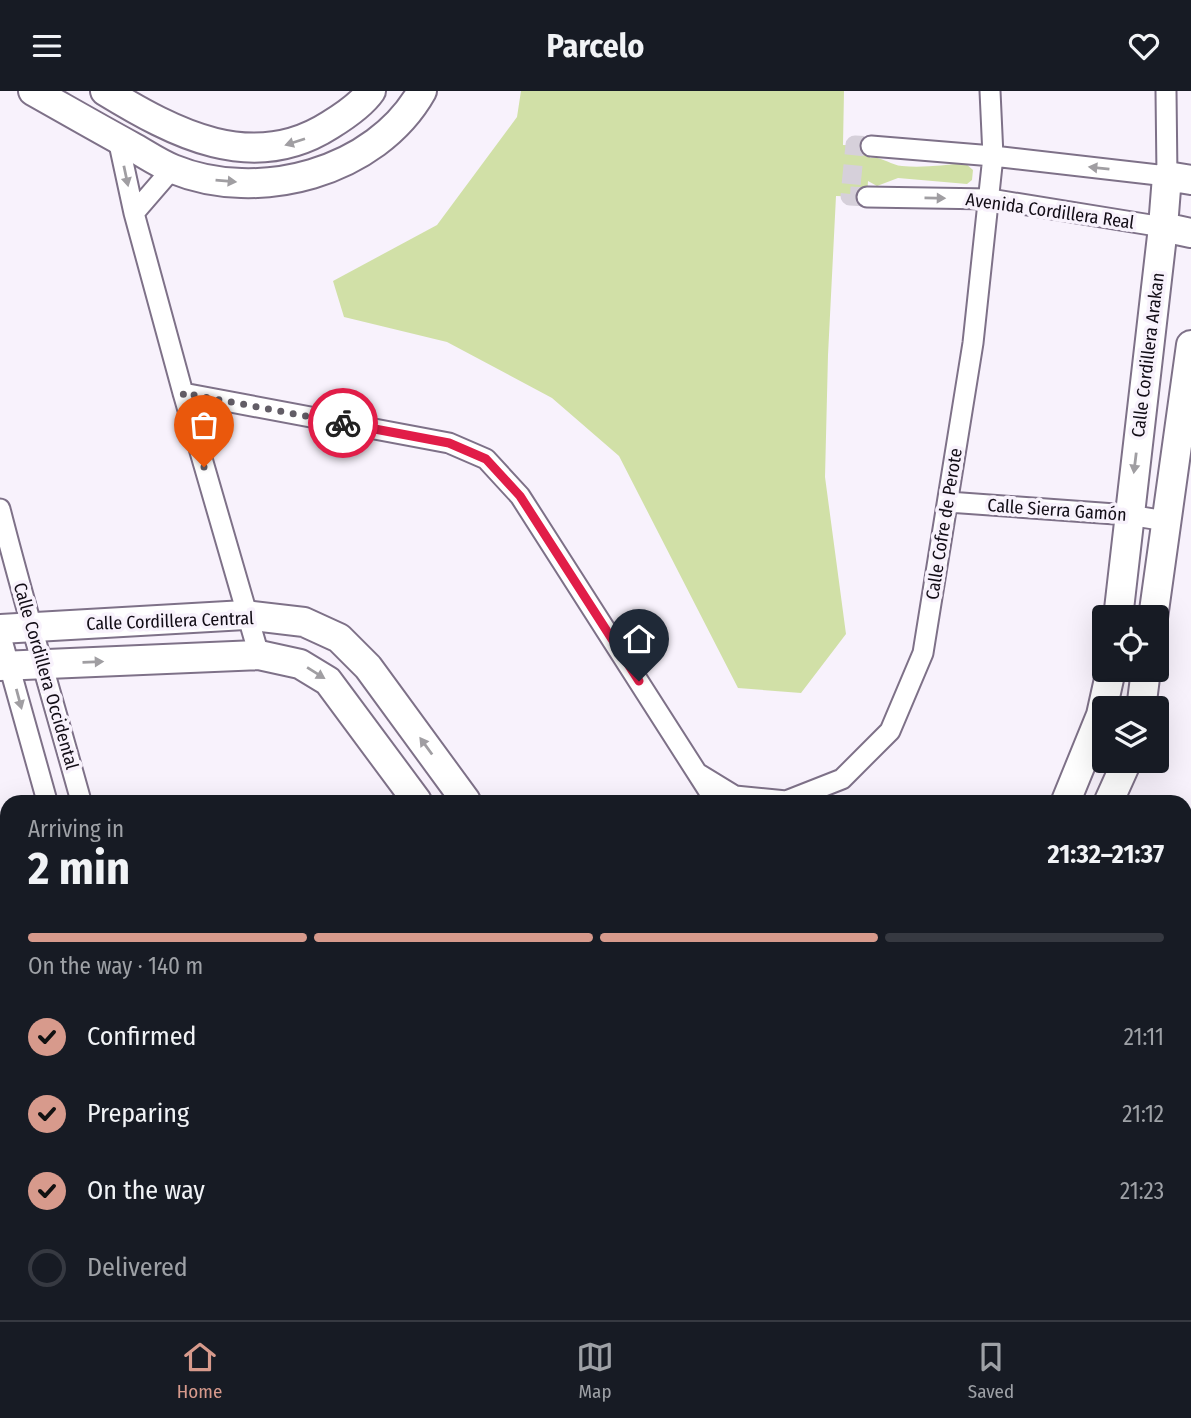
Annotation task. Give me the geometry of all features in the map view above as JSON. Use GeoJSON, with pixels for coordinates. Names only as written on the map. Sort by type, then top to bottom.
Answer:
{"type":"FeatureCollection","features":[{"type":"Feature","properties":{"kind":"street"},"geometry":{"type":"LineString","coordinates":[[33,91],[172,169],[204,179],[253,183],[286,181],[323,171],[357,155],[384,137],[411,110],[422,91]]}},
{"type":"Feature","properties":{"kind":"street"},"geometry":{"type":"LineString","coordinates":[[105,91],[148,117],[208,143],[248,149],[287,145],[314,135],[336,121],[371,91]]}},
{"type":"Feature","properties":{"kind":"street","name":"Calle Cofre de Perote"},"geometry":{"type":"LineString","coordinates":[[801,795],[842,779],[890,731],[923,653],[973,343],[993,156],[990,91]]}},
{"type":"Feature","properties":{"kind":"street","name":"Calle Cordillera Arakan"},"geometry":{"type":"LineString","coordinates":[[1119,605],[1163,227],[1179,178],[1166,91]]}},
{"type":"Feature","properties":{"kind":"street"},"geometry":{"type":"LineString","coordinates":[[336,121],[357,155]]}},
{"type":"Feature","properties":{"kind":"street"},"geometry":{"type":"LineString","coordinates":[[118,139],[134,213],[183,393],[259,655]]}},
{"type":"Feature","properties":{"kind":"street"},"geometry":{"type":"LineString","coordinates":[[871,146],[993,156],[1179,178]]}},
{"type":"Feature","properties":{"kind":"street"},"geometry":{"type":"LineString","coordinates":[[134,213],[172,169]]}},
{"type":"Feature","properties":{"kind":"street","name":"Avenida Cordillera Real"},"geometry":{"type":"LineString","coordinates":[[867,197],[990,199],[1191,233]]}},
{"type":"Feature","properties":{"kind":"street"},"geometry":{"type":"LineString","coordinates":[[1155,605],[1191,345]]}},
{"type":"Feature","properties":{"kind":"street"},"geometry":{"type":"LineString","coordinates":[[183,393],[449,443],[486,459],[520,496],[711,795]]}},
{"type":"Feature","properties":{"kind":"street","name":"Calle Sierra Gamón"},"geometry":{"type":"LineString","coordinates":[[948,502],[1129,515],[1166,521]]}},
{"type":"Feature","properties":{"kind":"street","name":"Calle Cordillera Occidental"},"geometry":{"type":"LineString","coordinates":[[0,509],[30,627],[79,795]]}},
{"type":"Feature","properties":{"kind":"street","name":"Calle Cordillera Central"},"geometry":{"type":"LineString","coordinates":[[0,631],[246,615],[304,622],[339,638],[368,667],[462,795]]}},
{"type":"Feature","properties":{"kind":"street","name":"Calle Cordillera Occidental"},"geometry":{"type":"LineString","coordinates":[[0,631],[5,666],[45,795]]}},
{"type":"Feature","properties":{"kind":"street"},"geometry":{"type":"LineString","coordinates":[[5,666],[259,655],[300,663],[328,681],[412,795]]}},
{"type":"Feature","properties":{"kind":"street"},"geometry":{"type":"LineString","coordinates":[[1068,795],[1101,715],[1108,682]]}},
{"type":"Feature","properties":{"kind":"street"},"geometry":{"type":"LineString","coordinates":[[1112,795],[1122,773]]}},
{"type":"Feature","properties":{"kind":"street","name":"Calle Cofre de Perote"},"geometry":{"type":"LineString","coordinates":[[699,774],[733,795]]}},
{"type":"Feature","properties":{"kind":"green space"},"geometry":{"type":"Polygon","coordinates":[[[521,91],[844,91],[843,145],[871,146],[870,158],[898,165],[910,167],[965,163],[973,170],[972,180],[967,184],[898,178],[877,186],[868,181],[867,197],[836,196],[825,477],[846,634],[801,693],[738,688],[619,456],[552,398],[447,342],[344,317],[333,281],[437,225],[517,117],[521,91]]]}},
{"type":"Feature","properties":{"kind":"tunnel"},"geometry":{"type":"LineString","coordinates":[[867,197],[850,196],[855,145],[871,146]]}},
{"type":"Feature","properties":{"kind":"way so far"},"geometry":{"type":"LineString","coordinates":[[204,467],[183,393],[343,423]]}},
{"type":"Feature","properties":{"kind":"route"},"geometry":{"type":"LineString","coordinates":[[343,423],[449,443],[486,459],[520,496],[639,681]]}}]}
